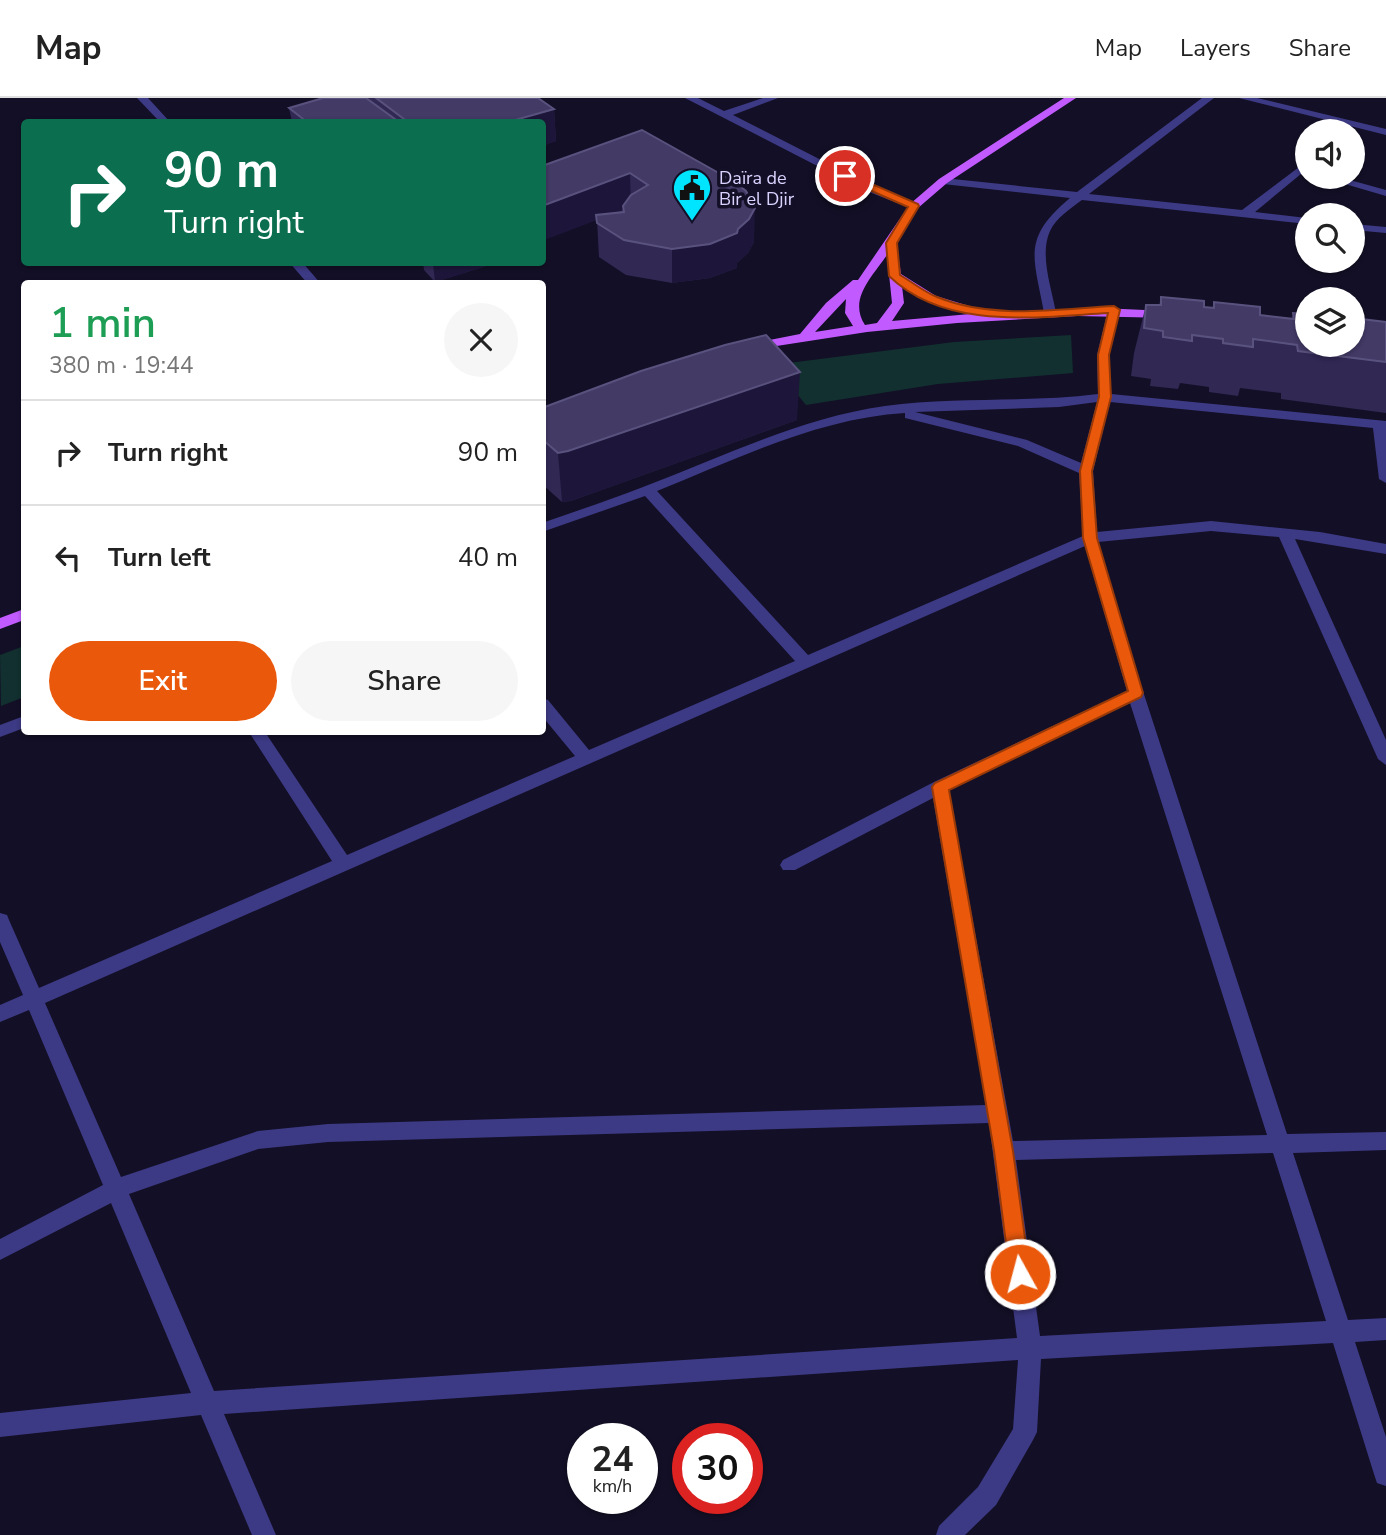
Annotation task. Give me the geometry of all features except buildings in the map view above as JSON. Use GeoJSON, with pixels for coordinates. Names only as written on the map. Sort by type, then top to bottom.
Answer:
{"type":"FeatureCollection","features":[{"type":"Feature","properties":{"kind":"main road"},"geometry":{"type":"LineString","coordinates":[[861,328],[851,313],[852,298],[914,206],[943,181],[1071,98]]}},
{"type":"Feature","properties":{"kind":"main road"},"geometry":{"type":"LineString","coordinates":[[882,325],[895,311],[898,303],[891,243]]}},
{"type":"Feature","properties":{"kind":"main road"},"geometry":{"type":"LineString","coordinates":[[805,336],[830,306],[867,274]]}},
{"type":"Feature","properties":{"kind":"main road"},"geometry":{"type":"LineString","coordinates":[[895,276],[932,299],[978,312],[1007,315]]}},
{"type":"Feature","properties":{"kind":"main road"},"geometry":{"type":"LineString","coordinates":[[733,351],[805,336],[882,325],[1114,310],[1175,315]]}},
{"type":"Feature","properties":{"kind":"main road"},"geometry":{"type":"LineString","coordinates":[[0,624],[21,615]]}},
{"type":"Feature","properties":{"kind":"street"},"geometry":{"type":"LineString","coordinates":[[142,98],[162,119]]}},
{"type":"Feature","properties":{"kind":"street"},"geometry":{"type":"LineString","coordinates":[[690,98],[869,188],[914,206]]}},
{"type":"Feature","properties":{"kind":"street"},"geometry":{"type":"LineString","coordinates":[[723,115],[773,98]]}},
{"type":"Feature","properties":{"kind":"street"},"geometry":{"type":"LineString","coordinates":[[1050,313],[1040,247],[1046,225],[1077,198],[1209,98]]}},
{"type":"Feature","properties":{"kind":"street"},"geometry":{"type":"LineString","coordinates":[[1244,98],[1317,119]]}},
{"type":"Feature","properties":{"kind":"street"},"geometry":{"type":"LineString","coordinates":[[1365,130],[1386,132]]}},
{"type":"Feature","properties":{"kind":"street"},"geometry":{"type":"LineString","coordinates":[[1245,215],[1295,176]]}},
{"type":"Feature","properties":{"kind":"street"},"geometry":{"type":"LineString","coordinates":[[943,181],[1077,198],[1295,220]]}},
{"type":"Feature","properties":{"kind":"street"},"geometry":{"type":"LineString","coordinates":[[1365,187],[1386,192]]}},
{"type":"Feature","properties":{"kind":"street"},"geometry":{"type":"LineString","coordinates":[[1365,227],[1386,230]]}},
{"type":"Feature","properties":{"kind":"street"},"geometry":{"type":"LineString","coordinates":[[299,266],[311,280]]}},
{"type":"Feature","properties":{"kind":"street"},"geometry":{"type":"LineString","coordinates":[[1114,310],[1103,355],[1105,397],[1086,471],[1090,538],[1136,693],[1386,1475]]}},
{"type":"Feature","properties":{"kind":"street"},"geometry":{"type":"LineString","coordinates":[[546,524],[648,490],[764,442],[808,428],[885,410],[980,404],[1059,403],[1105,397],[1383,425],[1386,479]]}},
{"type":"Feature","properties":{"kind":"street"},"geometry":{"type":"LineString","coordinates":[[885,410],[1017,439],[1060,456],[1086,471]]}},
{"type":"Feature","properties":{"kind":"street"},"geometry":{"type":"LineString","coordinates":[[648,490],[805,662]]}},
{"type":"Feature","properties":{"kind":"street"},"geometry":{"type":"LineString","coordinates":[[0,1014],[1090,538],[1212,526],[1386,549]]}},
{"type":"Feature","properties":{"kind":"street"},"geometry":{"type":"LineString","coordinates":[[1285,534],[1386,760]]}},
{"type":"Feature","properties":{"kind":"street"},"geometry":{"type":"LineString","coordinates":[[789,865],[940,787],[1136,693]]}},
{"type":"Feature","properties":{"kind":"street"},"geometry":{"type":"LineString","coordinates":[[546,709],[586,758]]}},
{"type":"Feature","properties":{"kind":"street"},"geometry":{"type":"LineString","coordinates":[[0,731],[21,723]]}},
{"type":"Feature","properties":{"kind":"street"},"geometry":{"type":"LineString","coordinates":[[259,735],[342,864]]}},
{"type":"Feature","properties":{"kind":"street"},"geometry":{"type":"LineString","coordinates":[[940,787],[1004,1151],[1030,1348],[1025,1432],[987,1496],[948,1535]]}},
{"type":"Feature","properties":{"kind":"street"},"geometry":{"type":"LineString","coordinates":[[0,920],[264,1535]]}},
{"type":"Feature","properties":{"kind":"street"},"geometry":{"type":"LineString","coordinates":[[0,1250],[116,1189],[258,1140],[328,1133],[998,1114]]}},
{"type":"Feature","properties":{"kind":"street"},"geometry":{"type":"LineString","coordinates":[[1004,1151],[1386,1142]]}},
{"type":"Feature","properties":{"kind":"street"},"geometry":{"type":"LineString","coordinates":[[0,1425],[207,1403],[1030,1348],[1386,1329]]}},
{"type":"Feature","properties":{"kind":"green space"},"geometry":{"type":"Polygon","coordinates":[[[1071,335],[1073,373],[938,384],[806,405],[773,365],[954,342],[1071,335]]]}},
{"type":"Feature","properties":{"kind":"green space"},"geometry":{"type":"Polygon","coordinates":[[[21,647],[21,698],[1,706],[0,655],[21,647]]]}},
{"type":"Feature","properties":{"kind":"place","name":"Daïra de Bir el Djir"},"geometry":{"type":"Point","coordinates":[692,222]}},
{"type":"Feature","properties":{"kind":"route"},"geometry":{"type":"LineString","coordinates":[[845,176],[914,206],[891,243],[895,276],[932,299],[954,307],[1007,315],[1114,310],[1103,355],[1105,397],[1086,471],[1090,538],[1136,693],[940,787],[1004,1151],[1020,1274]]}}]}
